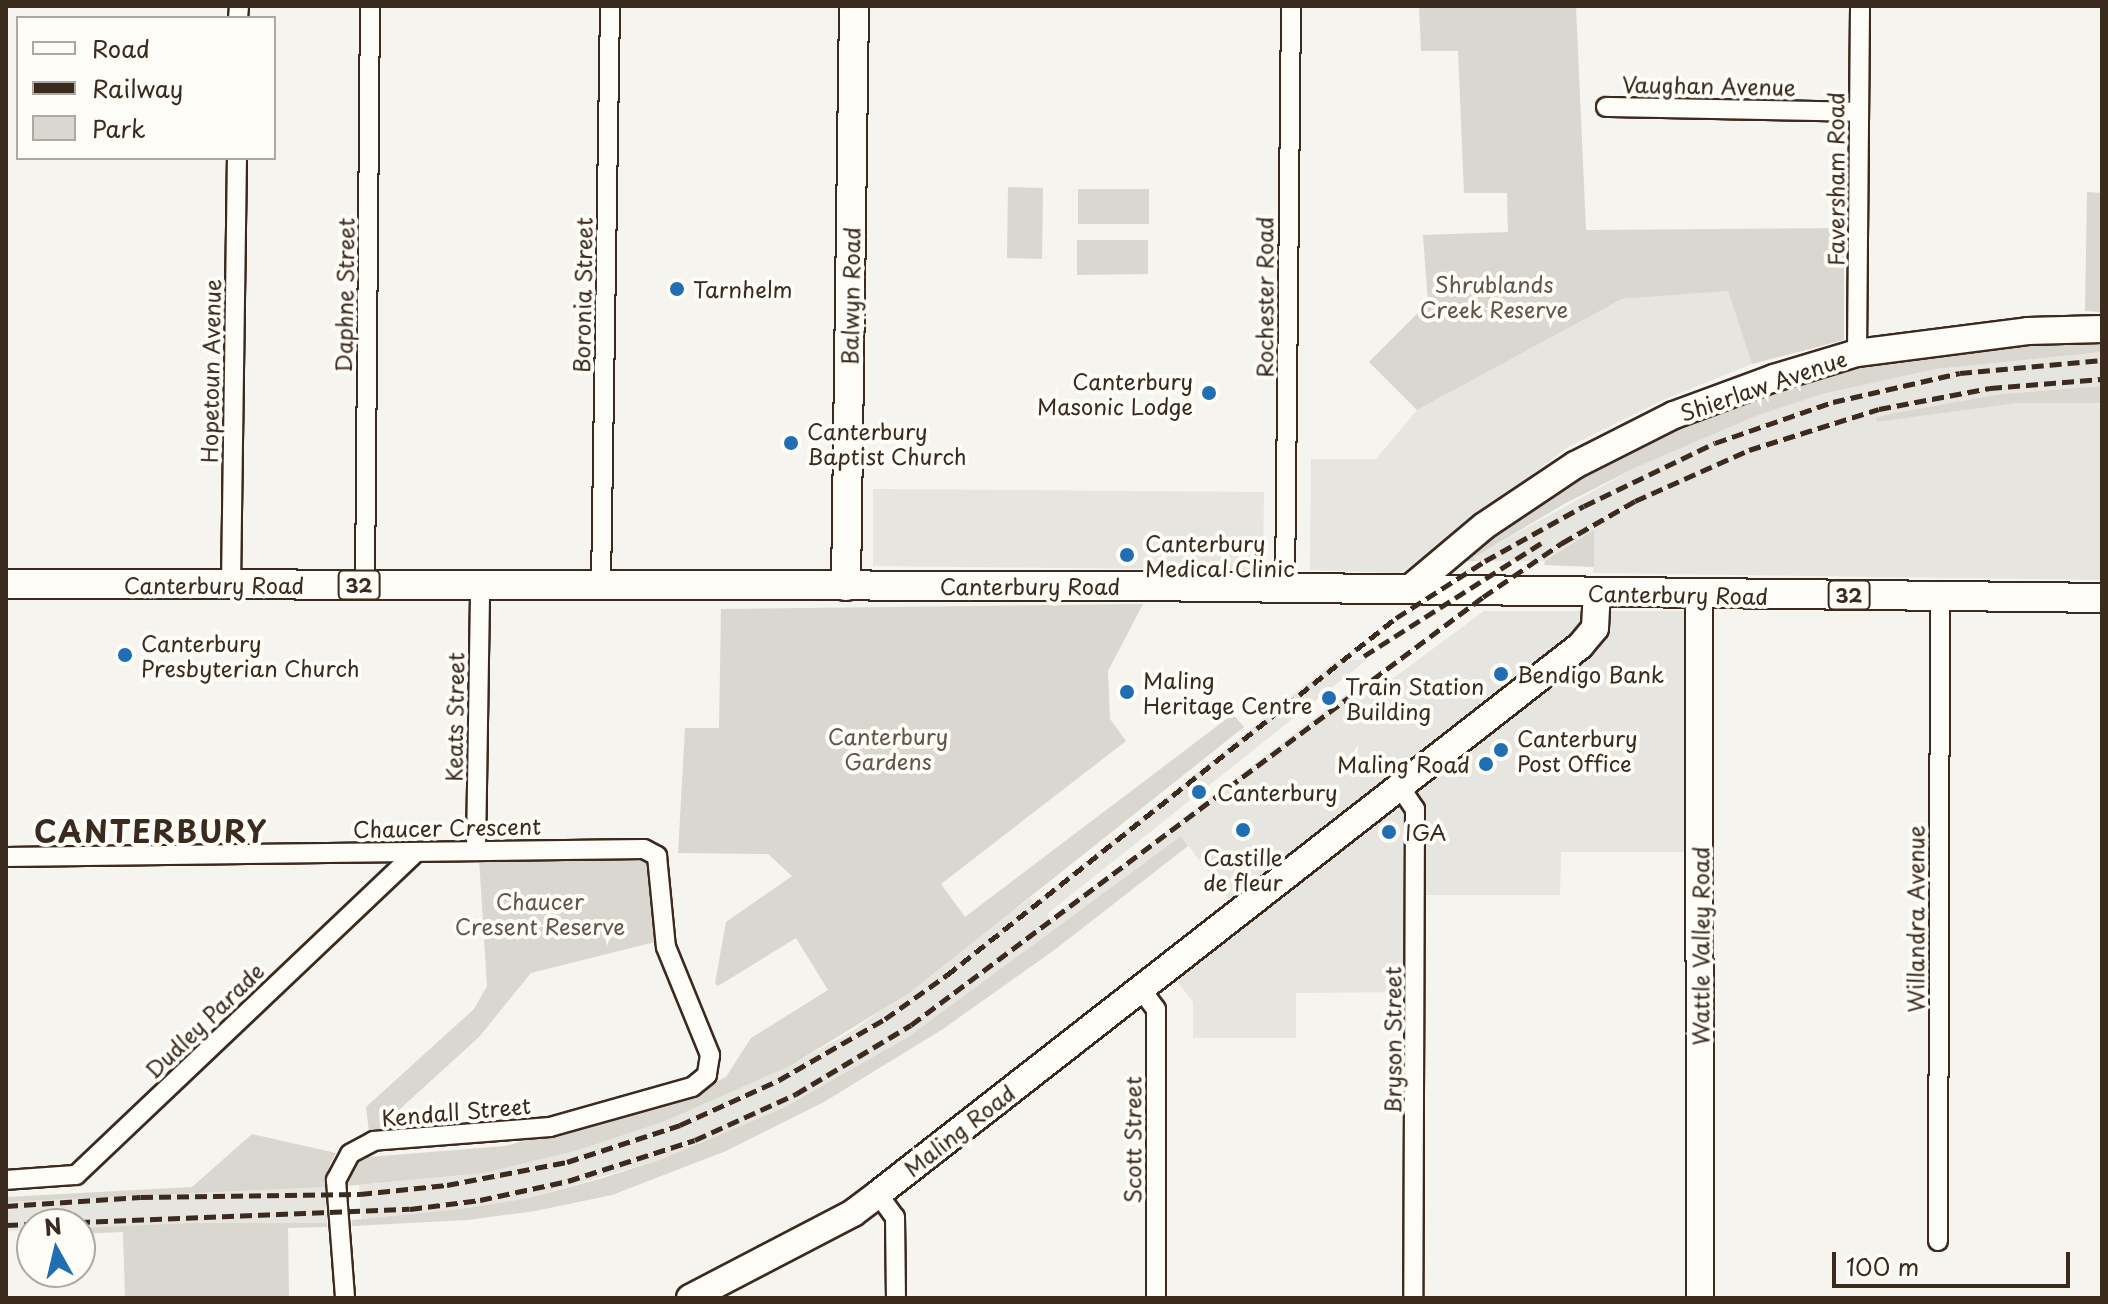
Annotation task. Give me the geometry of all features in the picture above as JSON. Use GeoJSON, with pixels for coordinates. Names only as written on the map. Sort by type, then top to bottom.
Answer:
{"type":"FeatureCollection","features":[{"type":"Feature","properties":{"kind":"main road","name":"Balwyn Road"},"geometry":{"type":"LineString","coordinates":[[846,586],[854,6]]}},
{"type":"Feature","properties":{"kind":"main road","name":"Canterbury Road"},"geometry":{"type":"LineString","coordinates":[[6,584],[1285,588],[2102,598]]}},
{"type":"Feature","properties":{"kind":"street","name":"Daphne Street"},"geometry":{"type":"LineString","coordinates":[[365,585],[370,6]]}},
{"type":"Feature","properties":{"kind":"street","name":"Boronia Street"},"geometry":{"type":"LineString","coordinates":[[601,585],[610,6]]}},
{"type":"Feature","properties":{"kind":"street","name":"Rochester Road"},"geometry":{"type":"LineString","coordinates":[[1285,588],[1291,6]]}},
{"type":"Feature","properties":{"kind":"street","name":"Faversham Road"},"geometry":{"type":"LineString","coordinates":[[1857,353],[1860,6]]}},
{"type":"Feature","properties":{"kind":"street","name":"Vaughan Avenue"},"geometry":{"type":"LineString","coordinates":[[1606,107],[1859,112]]}},
{"type":"Feature","properties":{"kind":"street","name":"Hopetoun Avenue"},"geometry":{"type":"LineString","coordinates":[[231,585],[237,160]]}},
{"type":"Feature","properties":{"kind":"street","name":"Shierlaw Avenue"},"geometry":{"type":"LineString","coordinates":[[1408,590],[1460,546],[1575,465],[1674,415],[1774,378],[1857,353],[2028,331],[2102,329]]}},
{"type":"Feature","properties":{"kind":"street"},"geometry":{"type":"LineString","coordinates":[[1460,546],[1455,567],[1474,591]]}},
{"type":"Feature","properties":{"kind":"street","name":"Keats Street"},"geometry":{"type":"LineString","coordinates":[[476,850],[480,585]]}},
{"type":"Feature","properties":{"kind":"street","name":"Maling Road"},"geometry":{"type":"LineString","coordinates":[[690,1298],[853,1213],[878,1194],[1580,646],[1595,628],[1597,593]]}},
{"type":"Feature","properties":{"kind":"street","name":"Wattle Valley Road"},"geometry":{"type":"LineString","coordinates":[[1699,594],[1700,1298]]}},
{"type":"Feature","properties":{"kind":"street","name":"Willandra Avenue"},"geometry":{"type":"LineString","coordinates":[[1938,1241],[1940,597]]}},
{"type":"Feature","properties":{"kind":"street","name":"Bryson Street"},"geometry":{"type":"LineString","coordinates":[[1400,787],[1415,809],[1413,1298]]}},
{"type":"Feature","properties":{"kind":"street","name":"Chaucer Crescent"},"geometry":{"type":"LineString","coordinates":[[6,857],[476,850],[653,851],[657,856],[666,947],[710,1055],[707,1075]]}},
{"type":"Feature","properties":{"kind":"street","name":"Dudley Parade"},"geometry":{"type":"LineString","coordinates":[[6,1180],[76,1175],[416,852]]}},
{"type":"Feature","properties":{"kind":"street","name":"Scott Street"},"geometry":{"type":"LineString","coordinates":[[1140,988],[1156,1009],[1156,1298]]}},
{"type":"Feature","properties":{"kind":"street","name":"Kendall Street"},"geometry":{"type":"LineString","coordinates":[[345,1298],[336,1180],[350,1154],[374,1141],[550,1127],[692,1087],[707,1075]]}},
{"type":"Feature","properties":{"kind":"street"},"geometry":{"type":"LineString","coordinates":[[878,1194],[895,1217],[896,1298]]}},
{"type":"Feature","properties":{"kind":"shaded area"},"geometry":{"type":"Polygon","coordinates":[[[1728,291],[1752,364],[1663,400],[1568,447],[1406,570],[1398,573],[1310,570],[1311,459],[1376,459],[1417,410],[1622,299],[1728,291]]]}},
{"type":"Feature","properties":{"kind":"shaded area"},"geometry":{"type":"Polygon","coordinates":[[[2102,352],[2102,386],[2001,394],[1894,413],[1877,422],[2018,403],[2102,403],[2102,580],[1593,573],[1594,531],[1545,561],[1476,561],[1472,558],[1637,467],[1756,416],[1822,394],[1936,369],[2102,352]]]}},
{"type":"Feature","properties":{"kind":"shaded area"},"geometry":{"type":"Polygon","coordinates":[[[873,489],[1264,492],[1263,570],[873,566],[873,489]]]}},
{"type":"Feature","properties":{"kind":"shaded area","name":"Maling Road"},"geometry":{"type":"Polygon","coordinates":[[[1484,611],[1694,611],[1694,852],[1561,852],[1560,895],[1413,895],[1412,992],[1296,993],[1296,1038],[1193,1038],[1193,1002],[1158,956],[1231,902],[1181,836],[908,1037],[783,1108],[662,1159],[529,1198],[361,1219],[359,1185],[485,1173],[579,1150],[663,1122],[790,1066],[856,1029],[1030,898],[1035,902],[1334,662],[1368,659],[1047,914],[1050,919],[1365,680],[1376,691],[1484,611]]]}},
{"type":"Feature","properties":{"kind":"shaded area"},"geometry":{"type":"Polygon","coordinates":[[[326,1187],[327,1223],[96,1228],[96,1208],[16,1208],[16,1231],[6,1231],[6,1202],[326,1187]]]}},
{"type":"Feature","properties":{"kind":"green space","name":"Shrublands Creek Reserve"},"geometry":{"type":"Polygon","coordinates":[[[1419,6],[1576,6],[1586,230],[1844,228],[1844,340],[1752,364],[1728,291],[1622,299],[1417,410],[1369,362],[1428,303],[1423,235],[1508,232],[1507,193],[1464,193],[1458,51],[1421,51],[1419,6]]]}},
{"type":"Feature","properties":{"kind":"green space"},"geometry":{"type":"Polygon","coordinates":[[[1008,187],[1043,188],[1042,259],[1007,258],[1008,187]]]}},
{"type":"Feature","properties":{"kind":"green space"},"geometry":{"type":"Polygon","coordinates":[[[1078,189],[1149,189],[1149,224],[1078,224],[1078,189]]]}},
{"type":"Feature","properties":{"kind":"green space"},"geometry":{"type":"Polygon","coordinates":[[[2087,192],[2102,193],[2102,312],[2085,311],[2087,192]]]}},
{"type":"Feature","properties":{"kind":"green space"},"geometry":{"type":"Polygon","coordinates":[[[1077,240],[1148,240],[1148,274],[1077,275],[1077,240]]]}},
{"type":"Feature","properties":{"kind":"green space"},"geometry":{"type":"Polygon","coordinates":[[[2102,336],[2102,352],[1936,369],[1822,394],[1756,416],[1637,467],[1566,503],[1473,558],[1476,561],[1463,561],[1465,553],[1501,522],[1648,437],[1869,357],[2102,336]]]}},
{"type":"Feature","properties":{"kind":"green space"},"geometry":{"type":"Polygon","coordinates":[[[2102,386],[2102,403],[2018,403],[1877,422],[1876,418],[2001,394],[2102,386]]]}},
{"type":"Feature","properties":{"kind":"green space"},"geometry":{"type":"Polygon","coordinates":[[[1594,530],[1594,567],[1544,565],[1545,561],[1594,530]]]}},
{"type":"Feature","properties":{"kind":"green space","name":"Canterbury Gardens"},"geometry":{"type":"Polygon","coordinates":[[[1143,604],[1108,671],[1110,719],[1126,741],[941,884],[965,917],[1233,714],[1244,727],[909,993],[790,1066],[663,1122],[579,1150],[485,1173],[346,1186],[356,1158],[505,1146],[700,1090],[726,1077],[751,1038],[828,990],[796,938],[718,986],[715,983],[726,922],[792,876],[768,854],[678,853],[685,728],[719,728],[721,609],[1143,604]]]}},
{"type":"Feature","properties":{"kind":"green space"},"geometry":{"type":"Polygon","coordinates":[[[1181,836],[1188,846],[1057,948],[943,1029],[824,1102],[726,1151],[612,1195],[535,1211],[468,1220],[352,1226],[352,1220],[529,1198],[603,1178],[662,1159],[783,1108],[908,1037],[1181,836]]]}},
{"type":"Feature","properties":{"kind":"green space","name":"Chaucer Cresent Reserve"},"geometry":{"type":"Polygon","coordinates":[[[479,858],[645,859],[651,862],[659,941],[531,973],[479,1037],[389,1119],[389,1130],[369,1132],[366,1107],[474,1009],[487,986],[479,858]]]}},
{"type":"Feature","properties":{"kind":"green space"},"geometry":{"type":"Polygon","coordinates":[[[252,1134],[336,1153],[330,1164],[326,1187],[6,1202],[6,1197],[192,1187],[252,1134]]]}},
{"type":"Feature","properties":{"kind":"green space"},"geometry":{"type":"Polygon","coordinates":[[[193,1223],[327,1223],[327,1227],[288,1228],[289,1298],[125,1298],[123,1232],[96,1233],[96,1227],[193,1223]]]}},
{"type":"Feature","properties":{"kind":"railway"},"geometry":{"type":"LineString","coordinates":[[6,1206],[141,1197],[360,1194],[447,1185],[567,1162],[680,1125],[779,1080],[885,1019],[947,975],[1396,618],[1485,561],[1584,506],[1715,443],[1833,402],[1960,373],[2102,360]]}},
{"type":"Feature","properties":{"kind":"railway"},"geometry":{"type":"LineString","coordinates":[[6,1225],[410,1209],[480,1200],[568,1181],[695,1140],[796,1094],[911,1025],[1483,597],[1562,543],[1635,501],[1749,450],[1879,409],[1990,388],[2102,379]]}},
{"type":"Feature","properties":{"kind":"railway"},"geometry":{"type":"LineString","coordinates":[[1364,656],[1546,540]]}},
{"type":"Feature","properties":{"kind":"place","name":"Tarnhelm"},"geometry":{"type":"Point","coordinates":[677,289]}},
{"type":"Feature","properties":{"kind":"place","name":"Canterbury Masonic Lodge"},"geometry":{"type":"Point","coordinates":[1209,393]}},
{"type":"Feature","properties":{"kind":"place","name":"Canterbury Baptist Church"},"geometry":{"type":"Point","coordinates":[791,443]}},
{"type":"Feature","properties":{"kind":"place","name":"Canterbury Medical Clinic"},"geometry":{"type":"Point","coordinates":[1127,555]}},
{"type":"Feature","properties":{"kind":"place","name":"Canterbury Presbyterian Church"},"geometry":{"type":"Point","coordinates":[125,655]}},
{"type":"Feature","properties":{"kind":"place","name":"Bendigo Bank"},"geometry":{"type":"Point","coordinates":[1501,674]}},
{"type":"Feature","properties":{"kind":"place","name":"Maling Heritage Centre"},"geometry":{"type":"Point","coordinates":[1127,692]}},
{"type":"Feature","properties":{"kind":"place","name":"Train Station Building"},"geometry":{"type":"Point","coordinates":[1329,698]}},
{"type":"Feature","properties":{"kind":"place","name":"Canterbury Post Office"},"geometry":{"type":"Point","coordinates":[1501,750]}},
{"type":"Feature","properties":{"kind":"place","name":"Maling Road"},"geometry":{"type":"Point","coordinates":[1486,764]}},
{"type":"Feature","properties":{"kind":"place","name":"Canterbury"},"geometry":{"type":"Point","coordinates":[1199,792]}},
{"type":"Feature","properties":{"kind":"place","name":"Castille de fleur"},"geometry":{"type":"Point","coordinates":[1243,830]}},
{"type":"Feature","properties":{"kind":"place","name":"IGA"},"geometry":{"type":"Point","coordinates":[1389,832]}},
{"type":"Feature","properties":{"kind":"district","name":"CANTERBURY"},"geometry":{"type":"Point","coordinates":[151,831]}}]}
